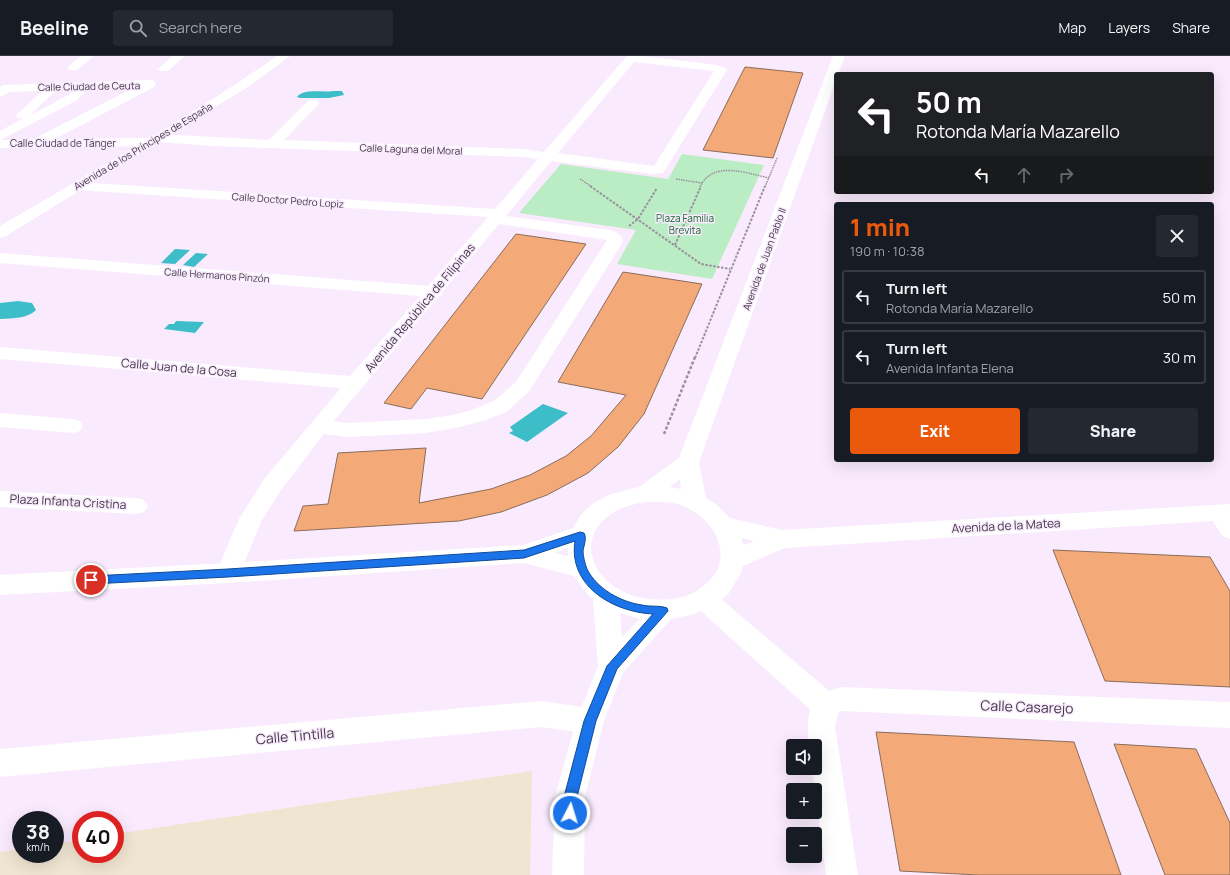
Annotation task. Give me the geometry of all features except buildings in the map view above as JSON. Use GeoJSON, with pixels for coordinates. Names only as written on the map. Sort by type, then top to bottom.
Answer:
{"type":"FeatureCollection","features":[{"type":"Feature","properties":{"kind":"street"},"geometry":{"type":"LineString","coordinates":[[73,68],[88,56]]}},
{"type":"Feature","properties":{"kind":"street"},"geometry":{"type":"LineString","coordinates":[[164,69],[179,56]]}},
{"type":"Feature","properties":{"kind":"street","name":"Avenida de los Príncipes de España"},"geometry":{"type":"LineString","coordinates":[[0,233],[154,140],[247,82],[284,56]]}},
{"type":"Feature","properties":{"kind":"street","name":"Avenida de Juan Pablo II"},"geometry":{"type":"LineString","coordinates":[[688,462],[839,56]]}},
{"type":"Feature","properties":{"kind":"street"},"geometry":{"type":"LineString","coordinates":[[632,57],[717,68],[721,70],[661,173]]}},
{"type":"Feature","properties":{"kind":"street","name":"Avenida República de Filipinas"},"geometry":{"type":"LineString","coordinates":[[228,573],[251,519],[273,484],[319,426],[435,292],[497,216],[632,57]]}},
{"type":"Feature","properties":{"kind":"street","name":"Calle Ciudad de Ceuta"},"geometry":{"type":"LineString","coordinates":[[0,93],[7,88],[150,84],[38,143]]}},
{"type":"Feature","properties":{"kind":"street"},"geometry":{"type":"LineString","coordinates":[[1,138],[72,98],[85,86]]}},
{"type":"Feature","properties":{"kind":"street"},"geometry":{"type":"LineString","coordinates":[[1,138],[1,133],[54,87]]}},
{"type":"Feature","properties":{"kind":"street"},"geometry":{"type":"LineString","coordinates":[[273,144],[313,103]]}},
{"type":"Feature","properties":{"kind":"street","name":"Calle Ciudad de Tánger"},"geometry":{"type":"LineString","coordinates":[[1,138],[38,143],[154,140]]}},
{"type":"Feature","properties":{"kind":"street","name":"Calle Laguna del Moral"},"geometry":{"type":"LineString","coordinates":[[154,140],[523,153],[545,161],[653,170],[661,173]]}},
{"type":"Feature","properties":{"kind":"street","name":"Calle Doctor Pedro Lopiz"},"geometry":{"type":"LineString","coordinates":[[77,186],[481,212],[497,216],[609,234],[615,238]]}},
{"type":"Feature","properties":{"kind":"street"},"geometry":{"type":"LineString","coordinates":[[319,426],[347,430],[426,426],[453,422],[479,415],[501,406],[523,386],[615,242],[615,238]]}},
{"type":"Feature","properties":{"kind":"street","name":"Calle Hermanos Pinzón"},"geometry":{"type":"LineString","coordinates":[[0,258],[435,292]]}},
{"type":"Feature","properties":{"kind":"street","name":"Calle Juan de la Cosa"},"geometry":{"type":"LineString","coordinates":[[0,353],[357,383]]}},
{"type":"Feature","properties":{"kind":"street"},"geometry":{"type":"LineString","coordinates":[[0,420],[73,426]]}},
{"type":"Feature","properties":{"kind":"street"},"geometry":{"type":"LineString","coordinates":[[645,494],[688,462],[695,502]]}},
{"type":"Feature","properties":{"kind":"street"},"geometry":{"type":"LineString","coordinates":[[645,494],[679,496],[695,502],[714,515],[724,525],[732,542],[733,560],[727,578],[718,590],[704,600],[684,607],[663,611],[642,610],[622,604],[605,595],[591,583],[582,569],[578,552],[580,535],[589,519],[604,507],[623,498],[645,494]]}},
{"type":"Feature","properties":{"kind":"street","name":"Plaza Infanta Cristina"},"geometry":{"type":"LineString","coordinates":[[0,499],[136,506]]}},
{"type":"Feature","properties":{"kind":"street","name":"Avenida de la Matea"},"geometry":{"type":"LineString","coordinates":[[724,525],[782,539],[1227,518]]}},
{"type":"Feature","properties":{"kind":"street"},"geometry":{"type":"LineString","coordinates":[[0,585],[228,573],[524,554],[580,535]]}},
{"type":"Feature","properties":{"kind":"street","name":"Avenida de la Matea"},"geometry":{"type":"LineString","coordinates":[[733,560],[782,539]]}},
{"type":"Feature","properties":{"kind":"street"},"geometry":{"type":"LineString","coordinates":[[524,554],[582,569]]}},
{"type":"Feature","properties":{"kind":"street"},"geometry":{"type":"LineString","coordinates":[[605,595],[612,666]]}},
{"type":"Feature","properties":{"kind":"street"},"geometry":{"type":"LineString","coordinates":[[704,600],[825,705],[821,727],[842,875]]}},
{"type":"Feature","properties":{"kind":"street"},"geometry":{"type":"LineString","coordinates":[[568,875],[570,797],[590,721],[612,666],[663,611]]}},
{"type":"Feature","properties":{"kind":"street","name":"Calle Casarejo"},"geometry":{"type":"LineString","coordinates":[[825,705],[841,699],[1230,715]]}},
{"type":"Feature","properties":{"kind":"street","name":"Calle Tintilla"},"geometry":{"type":"LineString","coordinates":[[0,763],[541,714],[590,721]]}},
{"type":"Feature","properties":{"kind":"path"},"geometry":{"type":"LineString","coordinates":[[664,434],[730,269],[778,157]]}},
{"type":"Feature","properties":{"kind":"path"},"geometry":{"type":"LineString","coordinates":[[545,161],[564,168],[701,264],[730,269]]}},
{"type":"Feature","properties":{"kind":"path"},"geometry":{"type":"LineString","coordinates":[[675,245],[702,183],[711,173],[723,170],[736,171],[769,178]]}},
{"type":"Feature","properties":{"kind":"path"},"geometry":{"type":"LineString","coordinates":[[615,238],[638,219],[661,173],[702,183]]}},
{"type":"Feature","properties":{"kind":"shaded area"},"geometry":{"type":"Polygon","coordinates":[[[532,771],[530,875],[0,875],[0,852],[12,850],[12,863],[64,863],[64,843],[72,841],[72,863],[124,863],[124,833],[532,771]]]}},
{"type":"Feature","properties":{"kind":"green space","name":"Plaza Familia Brevita"},"geometry":{"type":"Polygon","coordinates":[[[682,154],[764,165],[712,279],[617,264],[636,230],[519,213],[561,164],[668,179],[682,154]]]}},
{"type":"Feature","properties":{"kind":"water"},"geometry":{"type":"Polygon","coordinates":[[[342,91],[344,95],[329,98],[297,97],[300,94],[309,92],[342,91]]]}},
{"type":"Feature","properties":{"kind":"water"},"geometry":{"type":"Polygon","coordinates":[[[175,249],[190,250],[175,264],[161,263],[175,249]]]}},
{"type":"Feature","properties":{"kind":"water"},"geometry":{"type":"Polygon","coordinates":[[[196,253],[208,254],[194,267],[183,265],[196,253]]]}},
{"type":"Feature","properties":{"kind":"water"},"geometry":{"type":"Polygon","coordinates":[[[18,301],[32,303],[36,310],[24,317],[0,319],[0,303],[18,301]]]}},
{"type":"Feature","properties":{"kind":"water"},"geometry":{"type":"Polygon","coordinates":[[[176,321],[204,322],[195,333],[164,329],[169,324],[174,324],[176,321]]]}},
{"type":"Feature","properties":{"kind":"water"},"geometry":{"type":"Polygon","coordinates":[[[543,404],[568,413],[527,442],[509,433],[513,431],[510,427],[543,404]]]}},
{"type":"Feature","properties":{"kind":"route"},"geometry":{"type":"LineString","coordinates":[[91,580],[228,573],[524,554],[580,535],[578,552],[582,569],[591,583],[605,595],[622,604],[642,610],[663,611],[612,666],[590,721],[570,797],[570,813]]}}]}
